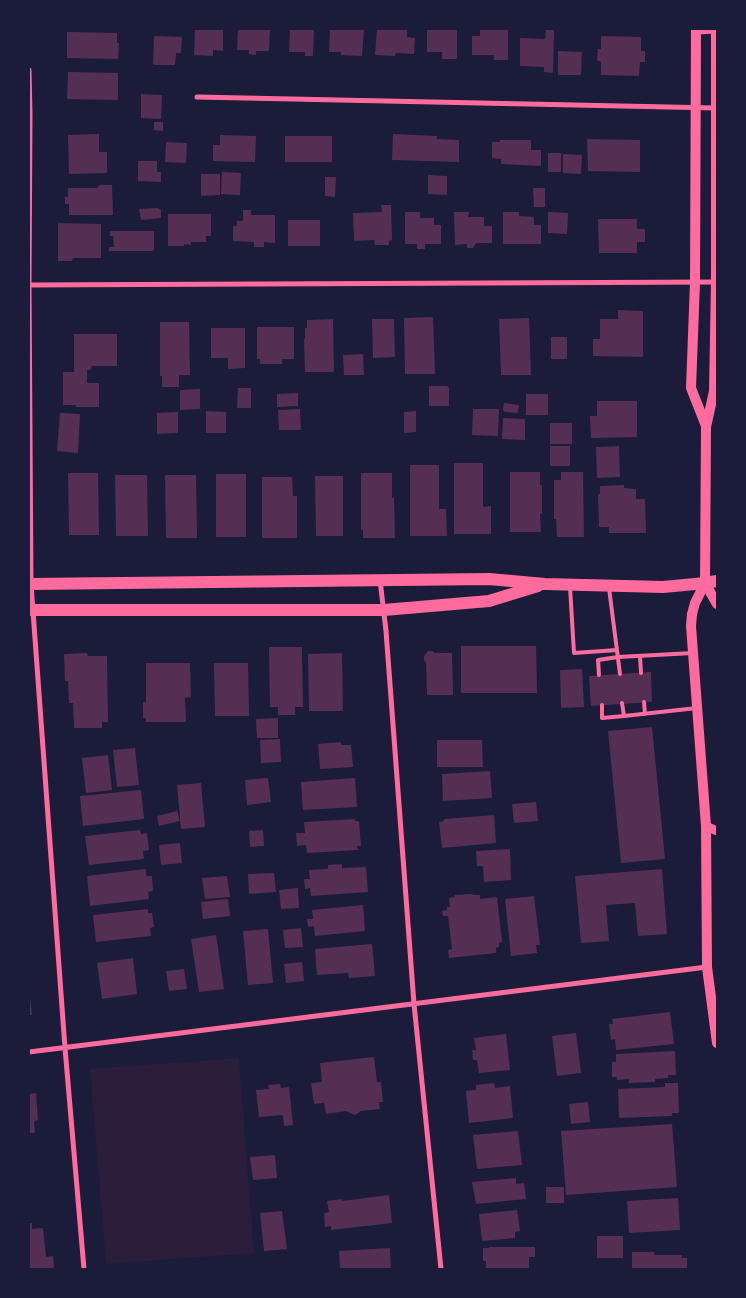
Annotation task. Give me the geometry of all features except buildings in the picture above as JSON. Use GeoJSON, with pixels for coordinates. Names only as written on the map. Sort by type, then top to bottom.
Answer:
{"type":"FeatureCollection","features":[{"type":"Feature","properties":{"kind":"main road"},"geometry":{"type":"LineString","coordinates":[[696,30],[695,282],[691,388],[706,427]]}},
{"type":"Feature","properties":{"kind":"main road"},"geometry":{"type":"LineString","coordinates":[[716,30],[714,392],[706,427],[711,582],[717,604]]}},
{"type":"Feature","properties":{"kind":"main road"},"geometry":{"type":"LineString","coordinates":[[30,584],[489,579],[545,584],[663,587],[711,582]]}},
{"type":"Feature","properties":{"kind":"main road"},"geometry":{"type":"LineString","coordinates":[[711,582],[695,603],[692,614],[693,653],[706,826],[707,967],[717,1043]]}},
{"type":"Feature","properties":{"kind":"main road"},"geometry":{"type":"LineString","coordinates":[[31,610],[384,610],[489,602],[545,584]]}},
{"type":"Feature","properties":{"kind":"street"},"geometry":{"type":"LineString","coordinates":[[696,30],[716,30]]}},
{"type":"Feature","properties":{"kind":"street"},"geometry":{"type":"LineString","coordinates":[[29,70],[31,610],[84,1269]]}},
{"type":"Feature","properties":{"kind":"street"},"geometry":{"type":"LineString","coordinates":[[198,96],[716,108]]}},
{"type":"Feature","properties":{"kind":"street"},"geometry":{"type":"LineString","coordinates":[[29,285],[716,282]]}},
{"type":"Feature","properties":{"kind":"street"},"geometry":{"type":"LineString","coordinates":[[380,580],[384,610],[414,1004],[441,1269]]}},
{"type":"Feature","properties":{"kind":"street"},"geometry":{"type":"LineString","coordinates":[[706,826],[717,831]]}},
{"type":"Feature","properties":{"kind":"street"},"geometry":{"type":"LineString","coordinates":[[29,1052],[707,967]]}},
{"type":"Feature","properties":{"kind":"lane"},"geometry":{"type":"LineString","coordinates":[[570,585],[574,653],[617,650]]}},
{"type":"Feature","properties":{"kind":"lane"},"geometry":{"type":"LineString","coordinates":[[609,586],[620,674]]}},
{"type":"Feature","properties":{"kind":"lane"},"geometry":{"type":"LineString","coordinates":[[599,675],[598,660],[693,653]]}},
{"type":"Feature","properties":{"kind":"lane"},"geometry":{"type":"LineString","coordinates":[[640,656],[641,673]]}},
{"type":"Feature","properties":{"kind":"lane"},"geometry":{"type":"LineString","coordinates":[[644,702],[645,714]]}},
{"type":"Feature","properties":{"kind":"lane"},"geometry":{"type":"LineString","coordinates":[[622,704],[624,716]]}},
{"type":"Feature","properties":{"kind":"lane"},"geometry":{"type":"LineString","coordinates":[[602,705],[602,718],[697,708]]}},
{"type":"Feature","properties":{"kind":"shaded area"},"geometry":{"type":"Polygon","coordinates":[[[239,1058],[254,1253],[106,1264],[90,1069],[239,1058]]]}}]}
